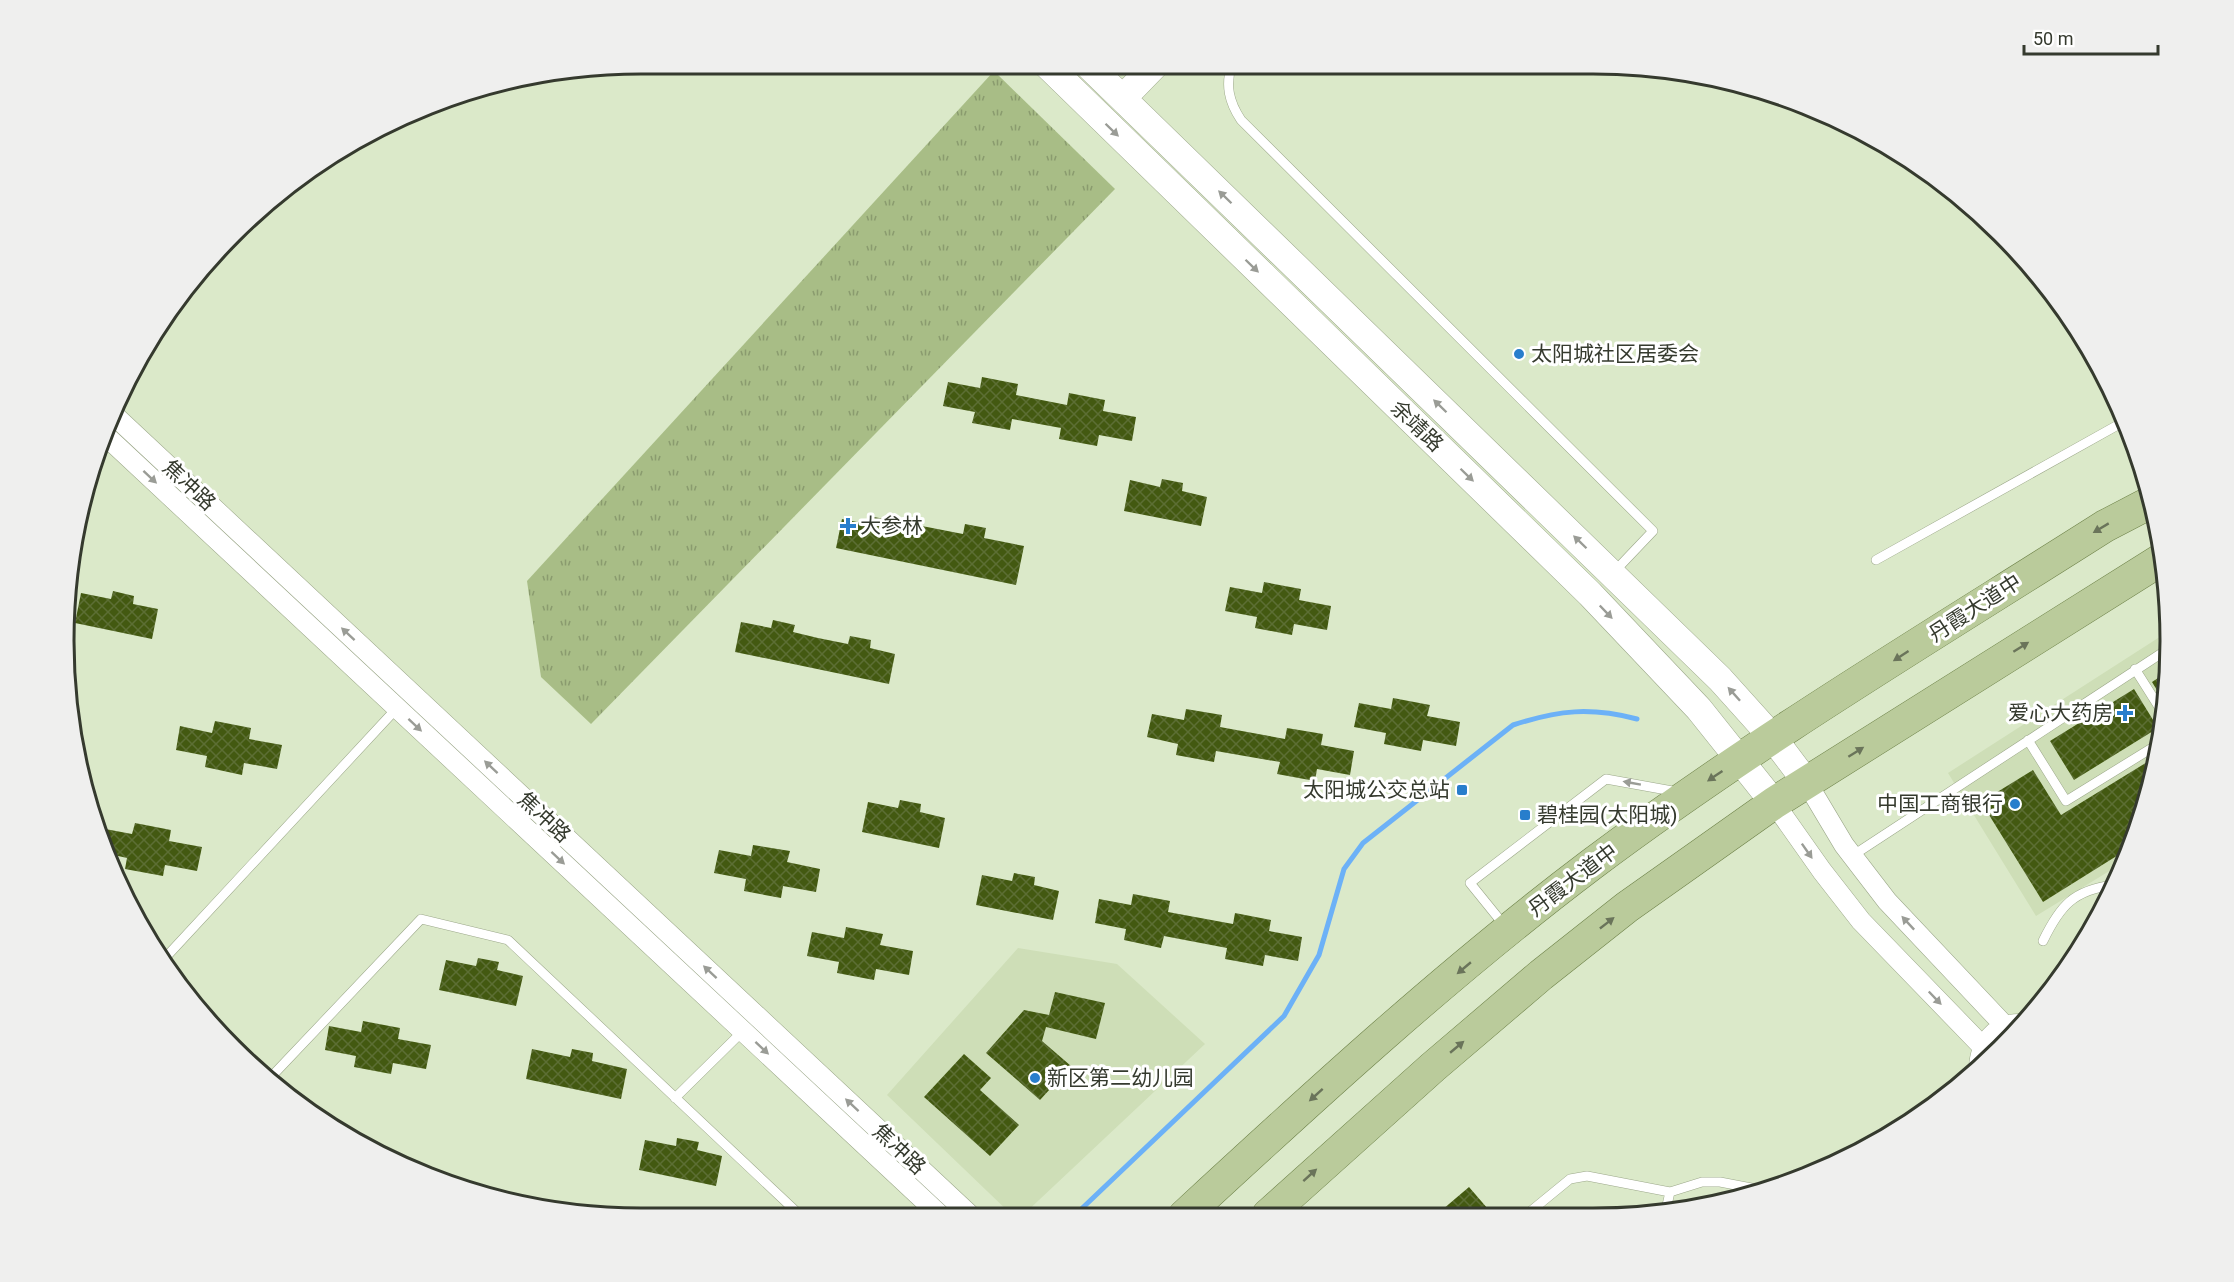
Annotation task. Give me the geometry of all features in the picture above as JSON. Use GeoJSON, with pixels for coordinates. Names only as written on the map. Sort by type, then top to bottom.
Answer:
{"type":"FeatureCollection","features":[{"type":"Feature","properties":{"kind":"main road","name":"余靖路"},"geometry":{"type":"LineString","coordinates":[[1056,74],[1590,594],[1699,709],[1774,803]]}},
{"type":"Feature","properties":{"kind":"main road"},"geometry":{"type":"LineString","coordinates":[[1071,88],[1084,74]]}},
{"type":"Feature","properties":{"kind":"main road","name":"余靖路"},"geometry":{"type":"LineString","coordinates":[[1100,74],[1720,679],[1773,738],[1807,783]]}},
{"type":"Feature","properties":{"kind":"main road"},"geometry":{"type":"LineString","coordinates":[[1123,98],[1146,74]]}},
{"type":"Feature","properties":{"kind":"main road","name":"丹霞大道中"},"geometry":{"type":"LineString","coordinates":[[1193,1208],[1391,1029],[1508,930],[1689,794],[2105,526],[2144,506]]}},
{"type":"Feature","properties":{"kind":"main road"},"geometry":{"type":"LineString","coordinates":[[1276,1208],[1540,975],[1627,907],[1774,803],[2155,562]]}},
{"type":"Feature","properties":{"kind":"street","name":"焦冲路"},"geometry":{"type":"LineString","coordinates":[[119,420],[963,1208]]}},
{"type":"Feature","properties":{"kind":"street","name":"焦冲路"},"geometry":{"type":"LineString","coordinates":[[111,441],[932,1208]]}},
{"type":"Feature","properties":{"kind":"street"},"geometry":{"type":"LineString","coordinates":[[1807,783],[1852,856],[1887,901],[2012,1024]]}},
{"type":"Feature","properties":{"kind":"street"},"geometry":{"type":"LineString","coordinates":[[1774,803],[1861,921],[1983,1047]]}},
{"type":"Feature","properties":{"kind":"street"},"geometry":{"type":"LineString","coordinates":[[1982,1054],[1988,1038],[2008,1028]]}},
{"type":"Feature","properties":{"kind":"lane"},"geometry":{"type":"LineString","coordinates":[[1229,74],[1228,92],[1233,108],[1241,120],[1653,531],[1612,573]]}},
{"type":"Feature","properties":{"kind":"lane"},"geometry":{"type":"LineString","coordinates":[[1876,560],[2118,426]]}},
{"type":"Feature","properties":{"kind":"lane"},"geometry":{"type":"LineString","coordinates":[[1852,856],[2160,654]]}},
{"type":"Feature","properties":{"kind":"lane"},"geometry":{"type":"LineString","coordinates":[[2135,669],[2157,704]]}},
{"type":"Feature","properties":{"kind":"lane"},"geometry":{"type":"LineString","coordinates":[[168,955],[397,708]]}},
{"type":"Feature","properties":{"kind":"lane"},"geometry":{"type":"LineString","coordinates":[[2028,740],[2066,801],[2151,749]]}},
{"type":"Feature","properties":{"kind":"lane"},"geometry":{"type":"LineString","coordinates":[[1508,930],[1470,883],[1606,779],[1689,794]]}},
{"type":"Feature","properties":{"kind":"lane"},"geometry":{"type":"LineString","coordinates":[[2043,940],[2063,905],[2083,892],[2104,887]]}},
{"type":"Feature","properties":{"kind":"lane"},"geometry":{"type":"LineString","coordinates":[[274,1074],[421,919],[508,940],[792,1208]]}},
{"type":"Feature","properties":{"kind":"lane"},"geometry":{"type":"LineString","coordinates":[[675,1098],[743,1031]]}},
{"type":"Feature","properties":{"kind":"lane"},"geometry":{"type":"LineString","coordinates":[[1535,1208],[1570,1179],[1587,1176],[1670,1192],[1702,1182],[1720,1182],[1746,1187]]}},
{"type":"Feature","properties":{"kind":"lane"},"geometry":{"type":"LineString","coordinates":[[1667,1204],[1670,1192]]}},
{"type":"Feature","properties":{"kind":"shaded area"},"geometry":{"type":"Polygon","coordinates":[[[2160,637],[2156,715],[2150,752],[2130,823],[2112,869],[2036,916],[1948,773],[2160,637]]]}},
{"type":"Feature","properties":{"kind":"shaded area","name":"新区第二幼儿园"},"geometry":{"type":"Polygon","coordinates":[[[1018,948],[1117,964],[1205,1044],[1031,1208],[1005,1208],[887,1095],[1018,948]]]}},
{"type":"Feature","properties":{"kind":"green space"},"geometry":{"type":"Polygon","coordinates":[[[991,74],[997,74],[1115,189],[591,724],[541,677],[527,581],[991,74]]]}},
{"type":"Feature","properties":{"kind":"building"},"geometry":{"type":"Polygon","coordinates":[[[982,377],[1018,384],[1016,395],[1067,405],[1069,393],[1105,400],[1103,411],[1136,417],[1132,441],[1099,435],[1097,446],[1059,439],[1061,428],[1012,419],[1010,430],[972,423],[975,412],[943,406],[948,382],[980,388],[982,377]]]}},
{"type":"Feature","properties":{"kind":"building"},"geometry":{"type":"Polygon","coordinates":[[[1162,479],[1183,483],[1182,491],[1207,497],[1201,526],[1124,511],[1130,480],[1160,487],[1162,479]]]}},
{"type":"Feature","properties":{"kind":"building"},"geometry":{"type":"Polygon","coordinates":[[[874,517],[895,521],[894,529],[920,534],[922,526],[963,534],[965,524],[986,528],[984,538],[1024,546],[1016,585],[836,548],[842,519],[872,525],[874,517]]]}},
{"type":"Feature","properties":{"kind":"building"},"geometry":{"type":"Polygon","coordinates":[[[1264,582],[1301,589],[1299,600],[1331,606],[1327,630],[1294,624],[1292,635],[1255,628],[1257,617],[1225,611],[1230,587],[1262,593],[1264,582]]]}},
{"type":"Feature","properties":{"kind":"building"},"geometry":{"type":"Polygon","coordinates":[[[113,591],[134,596],[133,604],[158,609],[152,639],[75,623],[81,593],[111,599],[113,591]]]}},
{"type":"Feature","properties":{"kind":"building"},"geometry":{"type":"Polygon","coordinates":[[[773,620],[795,625],[793,632],[818,638],[848,644],[850,636],[871,640],[870,648],[895,654],[889,684],[735,652],[741,622],[771,628],[773,620]]]}},
{"type":"Feature","properties":{"kind":"building"},"geometry":{"type":"Polygon","coordinates":[[[2159,677],[2158,692],[2152,682],[2159,677]]]}},
{"type":"Feature","properties":{"kind":"building"},"geometry":{"type":"Polygon","coordinates":[[[2134,689],[2155,723],[2153,731],[2074,780],[2050,741],[2134,689]]]}},
{"type":"Feature","properties":{"kind":"building"},"geometry":{"type":"Polygon","coordinates":[[[1393,698],[1430,705],[1427,716],[1460,722],[1456,746],[1423,740],[1421,751],[1384,744],[1386,733],[1354,727],[1359,703],[1391,709],[1393,698]]]}},
{"type":"Feature","properties":{"kind":"building"},"geometry":{"type":"Polygon","coordinates":[[[1186,709],[1222,715],[1220,727],[1285,739],[1287,728],[1323,734],[1321,745],[1354,751],[1350,775],[1317,769],[1315,781],[1277,774],[1280,762],[1216,751],[1214,762],[1176,755],[1178,744],[1147,737],[1152,714],[1184,720],[1186,709]]]}},
{"type":"Feature","properties":{"kind":"building"},"geometry":{"type":"Polygon","coordinates":[[[215,721],[251,728],[249,739],[282,745],[277,769],[244,763],[242,775],[205,767],[207,756],[176,750],[180,726],[212,733],[215,721]]]}},
{"type":"Feature","properties":{"kind":"building"},"geometry":{"type":"Polygon","coordinates":[[[2148,762],[2118,855],[2043,902],[1981,802],[2033,770],[2061,815],[2148,762]]]}},
{"type":"Feature","properties":{"kind":"building"},"geometry":{"type":"Polygon","coordinates":[[[900,800],[921,804],[920,812],[945,818],[939,848],[862,832],[868,802],[898,808],[900,800]]]}},
{"type":"Feature","properties":{"kind":"building"},"geometry":{"type":"Polygon","coordinates":[[[135,823],[171,830],[169,841],[202,847],[197,871],[165,865],[163,876],[125,869],[127,858],[116,856],[106,829],[132,834],[135,823]]]}},
{"type":"Feature","properties":{"kind":"building"},"geometry":{"type":"Polygon","coordinates":[[[753,845],[790,851],[787,862],[820,869],[816,892],[783,886],[781,898],[744,891],[746,879],[714,873],[719,850],[751,856],[753,845]]]}},
{"type":"Feature","properties":{"kind":"building"},"geometry":{"type":"Polygon","coordinates":[[[1014,873],[1035,877],[1034,885],[1059,891],[1053,920],[976,905],[982,875],[1012,881],[1014,873]]]}},
{"type":"Feature","properties":{"kind":"building"},"geometry":{"type":"Polygon","coordinates":[[[1133,894],[1170,901],[1168,912],[1233,924],[1235,913],[1271,920],[1269,931],[1302,937],[1298,961],[1265,955],[1263,966],[1225,959],[1227,948],[1164,936],[1161,948],[1124,940],[1126,929],[1095,923],[1099,899],[1131,905],[1133,894]]]}},
{"type":"Feature","properties":{"kind":"building"},"geometry":{"type":"Polygon","coordinates":[[[846,927],[883,934],[880,945],[913,951],[909,975],[876,969],[874,980],[837,973],[839,962],[807,956],[812,932],[844,938],[846,927]]]}},
{"type":"Feature","properties":{"kind":"building"},"geometry":{"type":"Polygon","coordinates":[[[478,958],[499,962],[497,970],[523,976],[516,1006],[439,990],[446,960],[476,966],[478,958]]]}},
{"type":"Feature","properties":{"kind":"building"},"geometry":{"type":"Polygon","coordinates":[[[1055,992],[1105,1003],[1096,1039],[1046,1027],[1042,1041],[1071,1066],[1040,1100],[986,1053],[1024,1010],[1049,1015],[1055,992]]]}},
{"type":"Feature","properties":{"kind":"building"},"geometry":{"type":"Polygon","coordinates":[[[363,1021],[400,1028],[398,1039],[431,1045],[426,1069],[393,1063],[391,1074],[354,1067],[356,1056],[325,1050],[329,1026],[361,1032],[363,1021]]]}},
{"type":"Feature","properties":{"kind":"building"},"geometry":{"type":"Polygon","coordinates":[[[532,1049],[570,1057],[572,1049],[593,1053],[592,1061],[627,1069],[621,1099],[526,1079],[532,1049]]]}},
{"type":"Feature","properties":{"kind":"building"},"geometry":{"type":"Polygon","coordinates":[[[964,1054],[991,1078],[980,1090],[1019,1125],[990,1156],[924,1097],[964,1054]]]}},
{"type":"Feature","properties":{"kind":"building"},"geometry":{"type":"Polygon","coordinates":[[[677,1138],[699,1142],[697,1150],[722,1156],[716,1186],[639,1170],[645,1140],[676,1146],[677,1138]]]}},
{"type":"Feature","properties":{"kind":"building"},"geometry":{"type":"Polygon","coordinates":[[[1469,1187],[1487,1208],[1444,1208],[1469,1187]]]}},
{"type":"Feature","properties":{"kind":"waterway"},"geometry":{"type":"LineString","coordinates":[[1082,1208],[1284,1016],[1319,955],[1344,869],[1363,843],[1513,725],[1545,716],[1575,712],[1604,713],[1637,719]]}},
{"type":"Feature","properties":{"kind":"place","name":"太阳城社区居委会"},"geometry":{"type":"Point","coordinates":[1519,354]}},
{"type":"Feature","properties":{"kind":"place","name":"大参林"},"geometry":{"type":"Point","coordinates":[848,526]}},
{"type":"Feature","properties":{"kind":"place","name":"爱心大药房"},"geometry":{"type":"Point","coordinates":[2125,713]}},
{"type":"Feature","properties":{"kind":"place","name":"太阳城公交总站"},"geometry":{"type":"Point","coordinates":[1462,790]}},
{"type":"Feature","properties":{"kind":"place","name":"中国工商银行"},"geometry":{"type":"Point","coordinates":[2015,804]}},
{"type":"Feature","properties":{"kind":"place","name":"碧桂园(太阳城)"},"geometry":{"type":"Point","coordinates":[1525,815]}},
{"type":"Feature","properties":{"kind":"place","name":"新区第二幼儿园"},"geometry":{"type":"Point","coordinates":[1035,1078]}}]}
